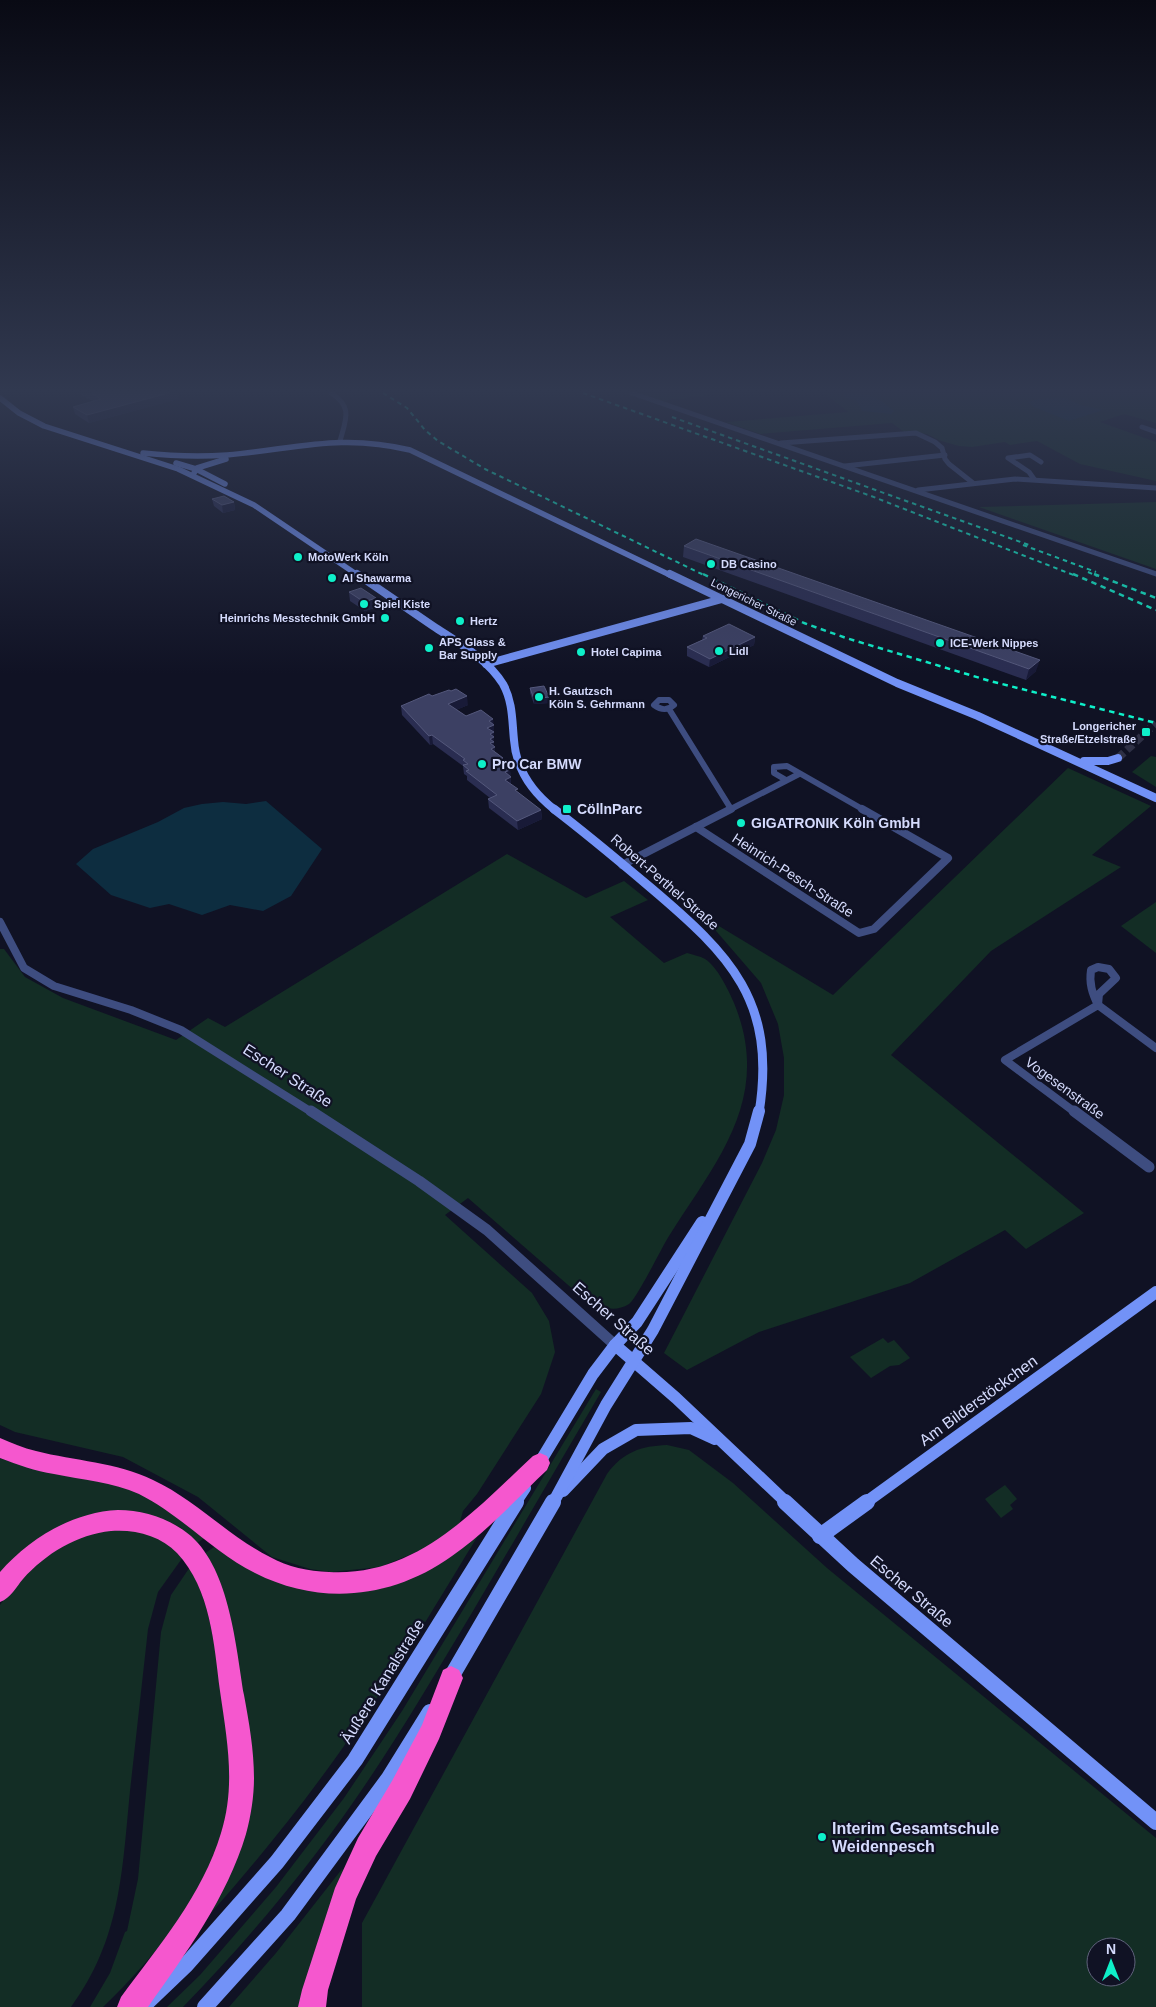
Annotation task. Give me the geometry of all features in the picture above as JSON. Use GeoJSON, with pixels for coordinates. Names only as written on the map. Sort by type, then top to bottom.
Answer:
{"type":"FeatureCollection","features":[{"type":"Feature","properties":{"kind":"highway"},"geometry":{"type":"LineString","coordinates":[[0,1448],[31,1460],[126,1479],[143,1485],[165,1496],[262,1565],[288,1577],[306,1582],[338,1585],[367,1582],[390,1576],[412,1567],[439,1552],[465,1533],[540,1463]]}},
{"type":"Feature","properties":{"kind":"highway"},"geometry":{"type":"LineString","coordinates":[[0,1591],[20,1566],[50,1543],[80,1527],[118,1520],[144,1523],[170,1532],[193,1555],[210,1585],[223,1634],[241,1753],[240,1806],[230,1843],[219,1872],[182,1936],[131,2007]]}},
{"type":"Feature","properties":{"kind":"highway"},"geometry":{"type":"LineString","coordinates":[[312,2007],[315,1990],[344,1897],[367,1847],[401,1790],[431,1732],[451,1678]]}},
{"type":"Feature","properties":{"kind":"street","name":"Robert-Perthel-Straße"},"geometry":{"type":"LineString","coordinates":[[215,487],[254,505]]}},
{"type":"Feature","properties":{"kind":"street","name":"Robert-Perthel-Straße"},"geometry":{"type":"LineString","coordinates":[[227,487],[469,650],[486,664],[503,683],[507,693],[514,720],[516,757],[528,781],[545,802],[694,925],[718,950],[745,989],[759,1025],[764,1059],[763,1094],[756,1125],[746,1152],[718,1202],[653,1330],[634,1360]]}},
{"type":"Feature","properties":{"kind":"street","name":"Longericher Straße"},"geometry":{"type":"LineString","coordinates":[[488,487],[897,683],[978,716],[1156,798]]}},
{"type":"Feature","properties":{"kind":"street"},"geometry":{"type":"LineString","coordinates":[[907,487],[1156,574]]}},
{"type":"Feature","properties":{"kind":"street"},"geometry":{"type":"LineString","coordinates":[[918,490],[944,487]]}},
{"type":"Feature","properties":{"kind":"street"},"geometry":{"type":"LineString","coordinates":[[1138,487],[1156,488]]}},
{"type":"Feature","properties":{"kind":"street"},"geometry":{"type":"LineString","coordinates":[[486,664],[722,599]]}},
{"type":"Feature","properties":{"kind":"street"},"geometry":{"type":"LineString","coordinates":[[669,709],[731,808]]}},
{"type":"Feature","properties":{"kind":"street"},"geometry":{"type":"LineString","coordinates":[[1076,760],[1094,762],[1118,758],[1103,772]]}},
{"type":"Feature","properties":{"kind":"street"},"geometry":{"type":"LineString","coordinates":[[786,780],[774,773],[773,768],[777,765],[787,766],[799,774]]}},
{"type":"Feature","properties":{"kind":"street"},"geometry":{"type":"LineString","coordinates":[[622,865],[799,774]]}},
{"type":"Feature","properties":{"kind":"street","name":"Heinrich-Pesch-Straße"},"geometry":{"type":"LineString","coordinates":[[696,827],[859,932],[874,929],[948,858],[799,774]]}},
{"type":"Feature","properties":{"kind":"street","name":"Escher Straße"},"geometry":{"type":"LineString","coordinates":[[0,922],[24,968],[54,986],[131,1010],[181,1030],[228,1058],[419,1181],[487,1230],[634,1360],[820,1536],[1109,1784],[1156,1822]]}},
{"type":"Feature","properties":{"kind":"street","name":"Vogesenstraße"},"geometry":{"type":"LineString","coordinates":[[1149,1167],[1004,1060],[1098,1005],[1156,1048]]}},
{"type":"Feature","properties":{"kind":"street","name":"Robert-Perthel-Straße"},"geometry":{"type":"LineString","coordinates":[[616,1345],[637,1322],[718,1202]]}},
{"type":"Feature","properties":{"kind":"street","name":"Am Bilderstöckchen"},"geometry":{"type":"LineString","coordinates":[[820,1536],[1156,1292]]}},
{"type":"Feature","properties":{"kind":"street","name":"Äußere Kanalstraße"},"geometry":{"type":"LineString","coordinates":[[142,2007],[186,1965],[277,1862],[355,1760],[594,1374],[616,1345]]}},
{"type":"Feature","properties":{"kind":"street"},"geometry":{"type":"LineString","coordinates":[[205,2007],[288,1915],[389,1778],[451,1678],[634,1360]]}},
{"type":"Feature","properties":{"kind":"street"},"geometry":{"type":"LineString","coordinates":[[554,1501],[602,1449],[636,1430],[691,1428],[721,1441]]}},
{"type":"Feature","properties":{"kind":"green space"},"geometry":{"type":"Polygon","coordinates":[[[1156,502],[1156,569],[979,507],[1156,502]]]}},
{"type":"Feature","properties":{"kind":"green space"},"geometry":{"type":"Polygon","coordinates":[[[1151,756],[1156,757],[1156,787],[1132,772],[1151,756]]]}},
{"type":"Feature","properties":{"kind":"green space"},"geometry":{"type":"Polygon","coordinates":[[[1068,768],[1151,806],[1092,855],[1121,867],[991,951],[891,1055],[1084,1213],[1026,1249],[1005,1230],[910,1283],[759,1332],[687,1370],[664,1353],[762,1163],[776,1130],[784,1095],[784,1058],[778,1024],[761,983],[704,917],[833,995],[1068,768]]]}},
{"type":"Feature","properties":{"kind":"green space"},"geometry":{"type":"Polygon","coordinates":[[[507,854],[586,898],[624,881],[648,900],[610,917],[664,963],[687,953],[703,958],[714,967],[734,1003],[744,1037],[747,1069],[743,1098],[734,1127],[721,1154],[669,1236],[637,1293],[629,1304],[623,1307],[606,1308],[583,1298],[468,1198],[445,1215],[532,1293],[549,1321],[555,1352],[541,1394],[477,1494],[463,1511],[459,1525],[429,1547],[380,1567],[331,1572],[310,1569],[272,1557],[198,1497],[123,1457],[15,1432],[0,1425],[0,949],[4,949],[25,977],[63,998],[176,1040],[208,1018],[225,1027],[507,854]]]}},
{"type":"Feature","properties":{"kind":"green space"},"geometry":{"type":"Polygon","coordinates":[[[1156,902],[1156,953],[1121,926],[1156,902]]]}},
{"type":"Feature","properties":{"kind":"green space"},"geometry":{"type":"Polygon","coordinates":[[[883,1338],[888,1343],[894,1340],[910,1358],[899,1365],[890,1366],[871,1378],[850,1357],[883,1338]]]}},
{"type":"Feature","properties":{"kind":"green space"},"geometry":{"type":"Polygon","coordinates":[[[596,1389],[601,1392],[473,1611],[399,1732],[352,1804],[293,1883],[228,1959],[183,2007],[167,2007],[200,1975],[276,1887],[344,1798],[402,1711],[596,1389]]]}},
{"type":"Feature","properties":{"kind":"green space"},"geometry":{"type":"Polygon","coordinates":[[[667,1445],[689,1450],[733,1483],[827,1568],[1156,1838],[1156,2007],[362,2007],[362,1923],[607,1474],[626,1455],[649,1447],[667,1445]]]}},
{"type":"Feature","properties":{"kind":"green space"},"geometry":{"type":"Polygon","coordinates":[[[0,1458],[18,1464],[96,1479],[133,1489],[164,1506],[206,1537],[197,1543],[181,1528],[166,1520],[128,1512],[0,1578],[0,1458]]]}},
{"type":"Feature","properties":{"kind":"green space"},"geometry":{"type":"Polygon","coordinates":[[[1005,1485],[1017,1499],[1010,1505],[1013,1509],[1001,1518],[985,1499],[1005,1485]]]}},
{"type":"Feature","properties":{"kind":"green space"},"geometry":{"type":"Polygon","coordinates":[[[134,1529],[164,1540],[183,1557],[158,1592],[148,1629],[121,1877],[110,1930],[88,1981],[71,2007],[0,2007],[0,1605],[13,1587],[46,1554],[90,1532],[134,1529]]]}},
{"type":"Feature","properties":{"kind":"green space"},"geometry":{"type":"Polygon","coordinates":[[[479,1534],[378,1697],[345,1745],[251,1867],[211,1913],[208,1912],[236,1856],[222,1589],[214,1569],[204,1554],[217,1545],[321,1592],[479,1534]]]}},
{"type":"Feature","properties":{"kind":"green space"},"geometry":{"type":"Polygon","coordinates":[[[190,1567],[207,1611],[214,1641],[231,1751],[232,1789],[230,1799],[218,1843],[208,1870],[179,1920],[143,1965],[103,2007],[90,2007],[110,1973],[127,1931],[138,1879],[161,1632],[171,1595],[190,1567]]]}},
{"type":"Feature","properties":{"kind":"green space"},"geometry":{"type":"Polygon","coordinates":[[[342,1869],[344,1872],[319,1937],[301,2007],[229,2007],[276,1953],[342,1869]]]}},
{"type":"Feature","properties":{"kind":"water"},"geometry":{"type":"Polygon","coordinates":[[[266,801],[322,849],[291,896],[263,911],[230,905],[202,915],[169,904],[150,908],[111,895],[76,864],[93,849],[158,822],[184,808],[223,802],[246,804],[266,801]]]}},
{"type":"Feature","properties":{"kind":"building"},"geometry":{"type":"Polygon","coordinates":[[[224,496],[234,502],[222,505],[212,499],[224,496]]]}},
{"type":"Feature","properties":{"kind":"building"},"geometry":{"type":"Polygon","coordinates":[[[696,539],[1040,660],[1029,669],[684,546],[696,539]]]}},
{"type":"Feature","properties":{"kind":"building"},"geometry":{"type":"Polygon","coordinates":[[[361,588],[376,598],[364,602],[349,592],[361,588]]]}},
{"type":"Feature","properties":{"kind":"building"},"geometry":{"type":"Polygon","coordinates":[[[729,624],[755,637],[710,659],[687,647],[707,638],[703,636],[729,624]]]}},
{"type":"Feature","properties":{"kind":"building"},"geometry":{"type":"Polygon","coordinates":[[[544,686],[549,697],[534,699],[530,688],[544,686]]]}},
{"type":"Feature","properties":{"kind":"building","name":"Pro Car BMW"},"geometry":{"type":"Polygon","coordinates":[[[456,689],[467,696],[448,704],[466,716],[481,710],[493,719],[489,721],[494,725],[487,728],[494,732],[490,734],[494,737],[490,739],[494,742],[490,743],[495,747],[491,749],[503,758],[498,761],[510,770],[505,772],[511,777],[505,780],[541,810],[517,821],[488,799],[497,795],[466,771],[469,770],[463,765],[468,764],[463,760],[465,759],[432,735],[429,736],[401,706],[429,694],[432,696],[456,689]]]}},
{"type":"Feature","properties":{"kind":"tunnel"},"geometry":{"type":"LineString","coordinates":[[1118,758],[1156,723]]}},
{"type":"Feature","properties":{"kind":"railway"},"geometry":{"type":"LineString","coordinates":[[521,487],[706,576]]}},
{"type":"Feature","properties":{"kind":"railway"},"geometry":{"type":"LineString","coordinates":[[845,487],[1076,576]]}},
{"type":"Feature","properties":{"kind":"railway"},"geometry":{"type":"LineString","coordinates":[[866,487],[1029,545]]}},
{"type":"Feature","properties":{"kind":"railway"},"geometry":{"type":"LineString","coordinates":[[1023,545],[1096,572]]}},
{"type":"Feature","properties":{"kind":"railway"},"geometry":{"type":"LineString","coordinates":[[1088,572],[1097,576]]}},
{"type":"Feature","properties":{"kind":"railway"},"geometry":{"type":"LineString","coordinates":[[703,574],[804,623],[846,638],[990,681],[1156,723]]}},
{"type":"Feature","properties":{"kind":"railway"},"geometry":{"type":"LineString","coordinates":[[1073,574],[1156,610]]}},
{"type":"Feature","properties":{"kind":"railway"},"geometry":{"type":"LineString","coordinates":[[1094,574],[1156,598]]}},
{"type":"Feature","properties":{"kind":"place","name":"MotoWerk Köln"},"geometry":{"type":"Point","coordinates":[298,557]}},
{"type":"Feature","properties":{"kind":"place","name":"DB Casino"},"geometry":{"type":"Point","coordinates":[711,564]}},
{"type":"Feature","properties":{"kind":"place","name":"Al Shawarma"},"geometry":{"type":"Point","coordinates":[332,578]}},
{"type":"Feature","properties":{"kind":"place","name":"Spiel Kiste"},"geometry":{"type":"Point","coordinates":[364,604]}},
{"type":"Feature","properties":{"kind":"place","name":"Heinrichs Messtechnik GmbH"},"geometry":{"type":"Point","coordinates":[385,618]}},
{"type":"Feature","properties":{"kind":"place","name":"Hertz"},"geometry":{"type":"Point","coordinates":[460,621]}},
{"type":"Feature","properties":{"kind":"place","name":"ICE-Werk Nippes"},"geometry":{"type":"Point","coordinates":[940,643]}},
{"type":"Feature","properties":{"kind":"place","name":"APS Glass & Bar Supply"},"geometry":{"type":"Point","coordinates":[429,648]}},
{"type":"Feature","properties":{"kind":"place","name":"Lidl"},"geometry":{"type":"Point","coordinates":[719,651]}},
{"type":"Feature","properties":{"kind":"place","name":"Hotel Capima"},"geometry":{"type":"Point","coordinates":[581,652]}},
{"type":"Feature","properties":{"kind":"place","name":"H. Gautzsch Köln S. Gehrmann"},"geometry":{"type":"Point","coordinates":[539,697]}},
{"type":"Feature","properties":{"kind":"place","name":"Longericher Straße/Etzelstraße"},"geometry":{"type":"Point","coordinates":[1146,732]}},
{"type":"Feature","properties":{"kind":"place","name":"Pro Car BMW"},"geometry":{"type":"Point","coordinates":[482,764]}},
{"type":"Feature","properties":{"kind":"place","name":"CöllnParc"},"geometry":{"type":"Point","coordinates":[567,809]}},
{"type":"Feature","properties":{"kind":"place","name":"GIGATRONIK Köln GmbH"},"geometry":{"type":"Point","coordinates":[741,823]}},
{"type":"Feature","properties":{"kind":"place","name":"Interim Gesamtschule Weidenpesch"},"geometry":{"type":"Point","coordinates":[822,1837]}}]}
